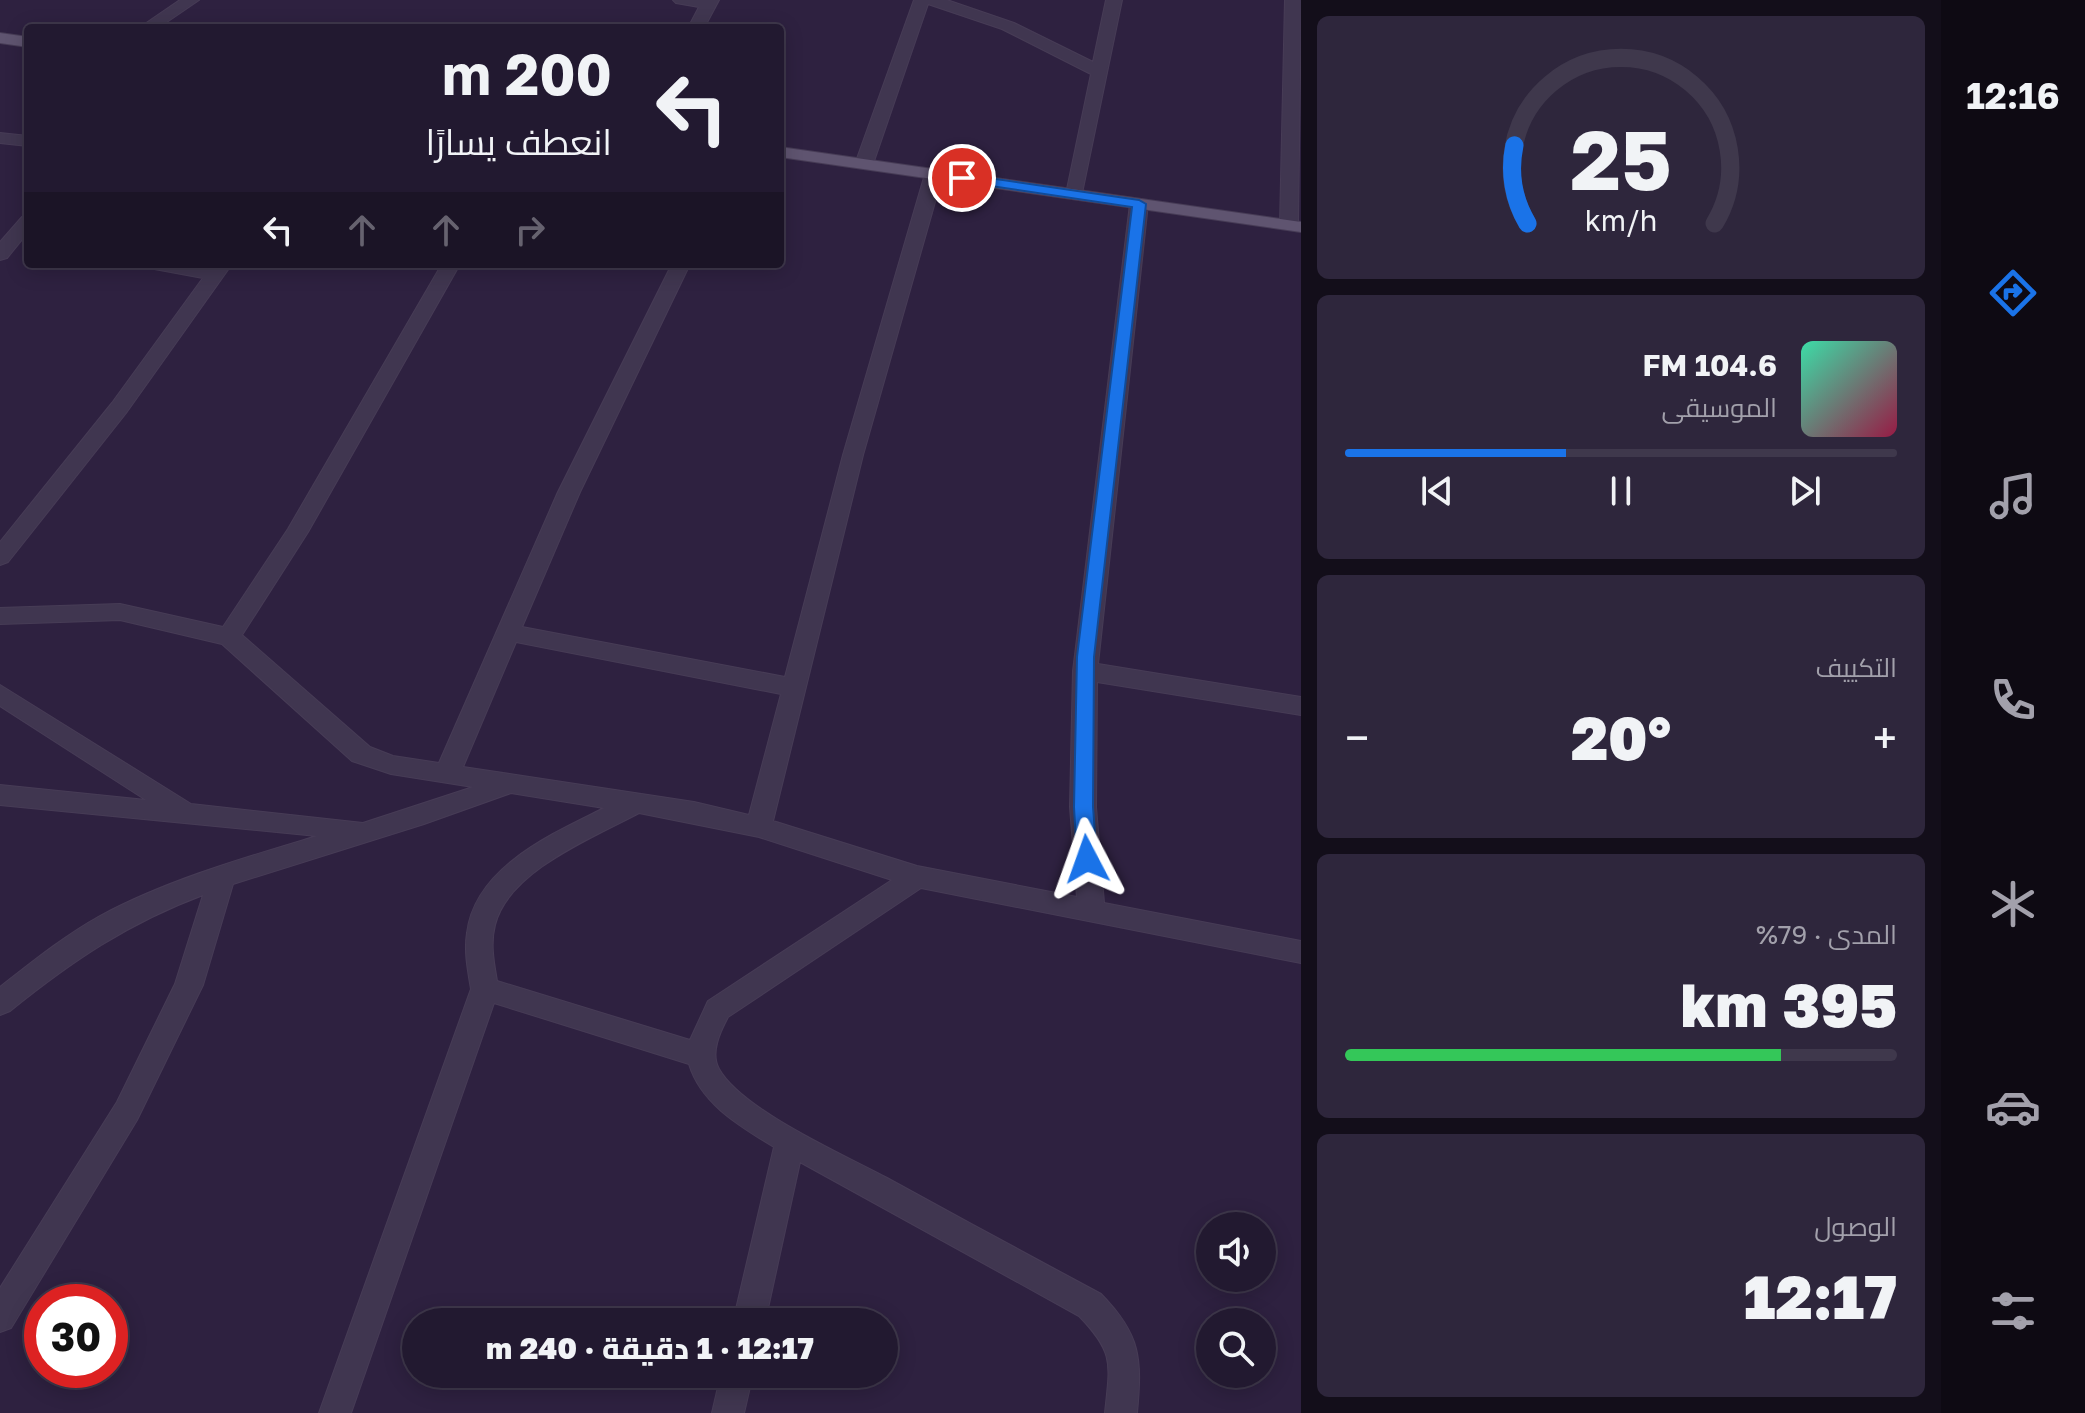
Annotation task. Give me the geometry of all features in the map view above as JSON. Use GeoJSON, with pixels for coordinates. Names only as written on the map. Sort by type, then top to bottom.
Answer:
{"type":"FeatureCollection","features":[{"type":"Feature","properties":{"kind":"main road"},"geometry":{"type":"LineString","coordinates":[[0,39],[24,42]]}},
{"type":"Feature","properties":{"kind":"main road"},"geometry":{"type":"LineString","coordinates":[[784,153],[1295,226]]}},
{"type":"Feature","properties":{"kind":"street"},"geometry":{"type":"LineString","coordinates":[[153,24],[191,0]]}},
{"type":"Feature","properties":{"kind":"street"},"geometry":{"type":"LineString","coordinates":[[681,0],[710,2],[698,24]]}},
{"type":"Feature","properties":{"kind":"street"},"geometry":{"type":"LineString","coordinates":[[864,164],[922,0]]}},
{"type":"Feature","properties":{"kind":"street"},"geometry":{"type":"LineString","coordinates":[[932,0],[1008,26],[1100,72]]}},
{"type":"Feature","properties":{"kind":"street"},"geometry":{"type":"LineString","coordinates":[[1075,194],[1114,0]]}},
{"type":"Feature","properties":{"kind":"street"},"geometry":{"type":"LineString","coordinates":[[1293,0],[1295,226]]}},
{"type":"Feature","properties":{"kind":"street"},"geometry":{"type":"LineString","coordinates":[[0,138],[24,141]]}},
{"type":"Feature","properties":{"kind":"street"},"geometry":{"type":"LineString","coordinates":[[759,827],[853,455],[934,174]]}},
{"type":"Feature","properties":{"kind":"street"},"geometry":{"type":"LineString","coordinates":[[1091,910],[1083,807],[1085,671],[1139,204]]}},
{"type":"Feature","properties":{"kind":"street"},"geometry":{"type":"LineString","coordinates":[[0,254],[24,231]]}},
{"type":"Feature","properties":{"kind":"street"},"geometry":{"type":"LineString","coordinates":[[198,268],[219,270]]}},
{"type":"Feature","properties":{"kind":"street"},"geometry":{"type":"LineString","coordinates":[[229,637],[297,532],[449,268]]}},
{"type":"Feature","properties":{"kind":"street"},"geometry":{"type":"LineString","coordinates":[[447,774],[569,492],[679,268]]}},
{"type":"Feature","properties":{"kind":"street"},"geometry":{"type":"LineString","coordinates":[[0,557],[119,408],[219,270]]}},
{"type":"Feature","properties":{"kind":"street"},"geometry":{"type":"LineString","coordinates":[[0,616],[120,612],[229,637],[361,754],[391,765],[512,782],[759,827],[917,877],[1301,952]]}},
{"type":"Feature","properties":{"kind":"street"},"geometry":{"type":"LineString","coordinates":[[508,632],[795,688]]}},
{"type":"Feature","properties":{"kind":"street"},"geometry":{"type":"LineString","coordinates":[[1085,671],[1301,706]]}},
{"type":"Feature","properties":{"kind":"street"},"geometry":{"type":"LineString","coordinates":[[0,694],[187,814]]}},
{"type":"Feature","properties":{"kind":"street"},"geometry":{"type":"LineString","coordinates":[[0,1003],[38,973],[123,916],[222,877],[466,801],[512,782]]}},
{"type":"Feature","properties":{"kind":"street"},"geometry":{"type":"LineString","coordinates":[[0,795],[365,831]]}},
{"type":"Feature","properties":{"kind":"street"},"geometry":{"type":"LineString","coordinates":[[335,1413],[485,989],[479,956],[482,921],[498,890],[526,864],[634,804]]}},
{"type":"Feature","properties":{"kind":"street"},"geometry":{"type":"LineString","coordinates":[[0,1317],[127,1111],[189,985],[222,877]]}},
{"type":"Feature","properties":{"kind":"street"},"geometry":{"type":"LineString","coordinates":[[917,877],[718,1009],[707,1029],[700,1055],[708,1076],[721,1094],[790,1141],[1090,1305],[1115,1329],[1123,1347],[1121,1413]]}},
{"type":"Feature","properties":{"kind":"street"},"geometry":{"type":"LineString","coordinates":[[485,989],[700,1055]]}},
{"type":"Feature","properties":{"kind":"street"},"geometry":{"type":"LineString","coordinates":[[752,1308],[790,1141]]}},
{"type":"Feature","properties":{"kind":"street"},"geometry":{"type":"LineString","coordinates":[[728,1413],[734,1388]]}},
{"type":"Feature","properties":{"kind":"route"},"geometry":{"type":"LineString","coordinates":[[962,178],[1139,204],[1086,657],[1083,807],[1087,859]]}}]}
